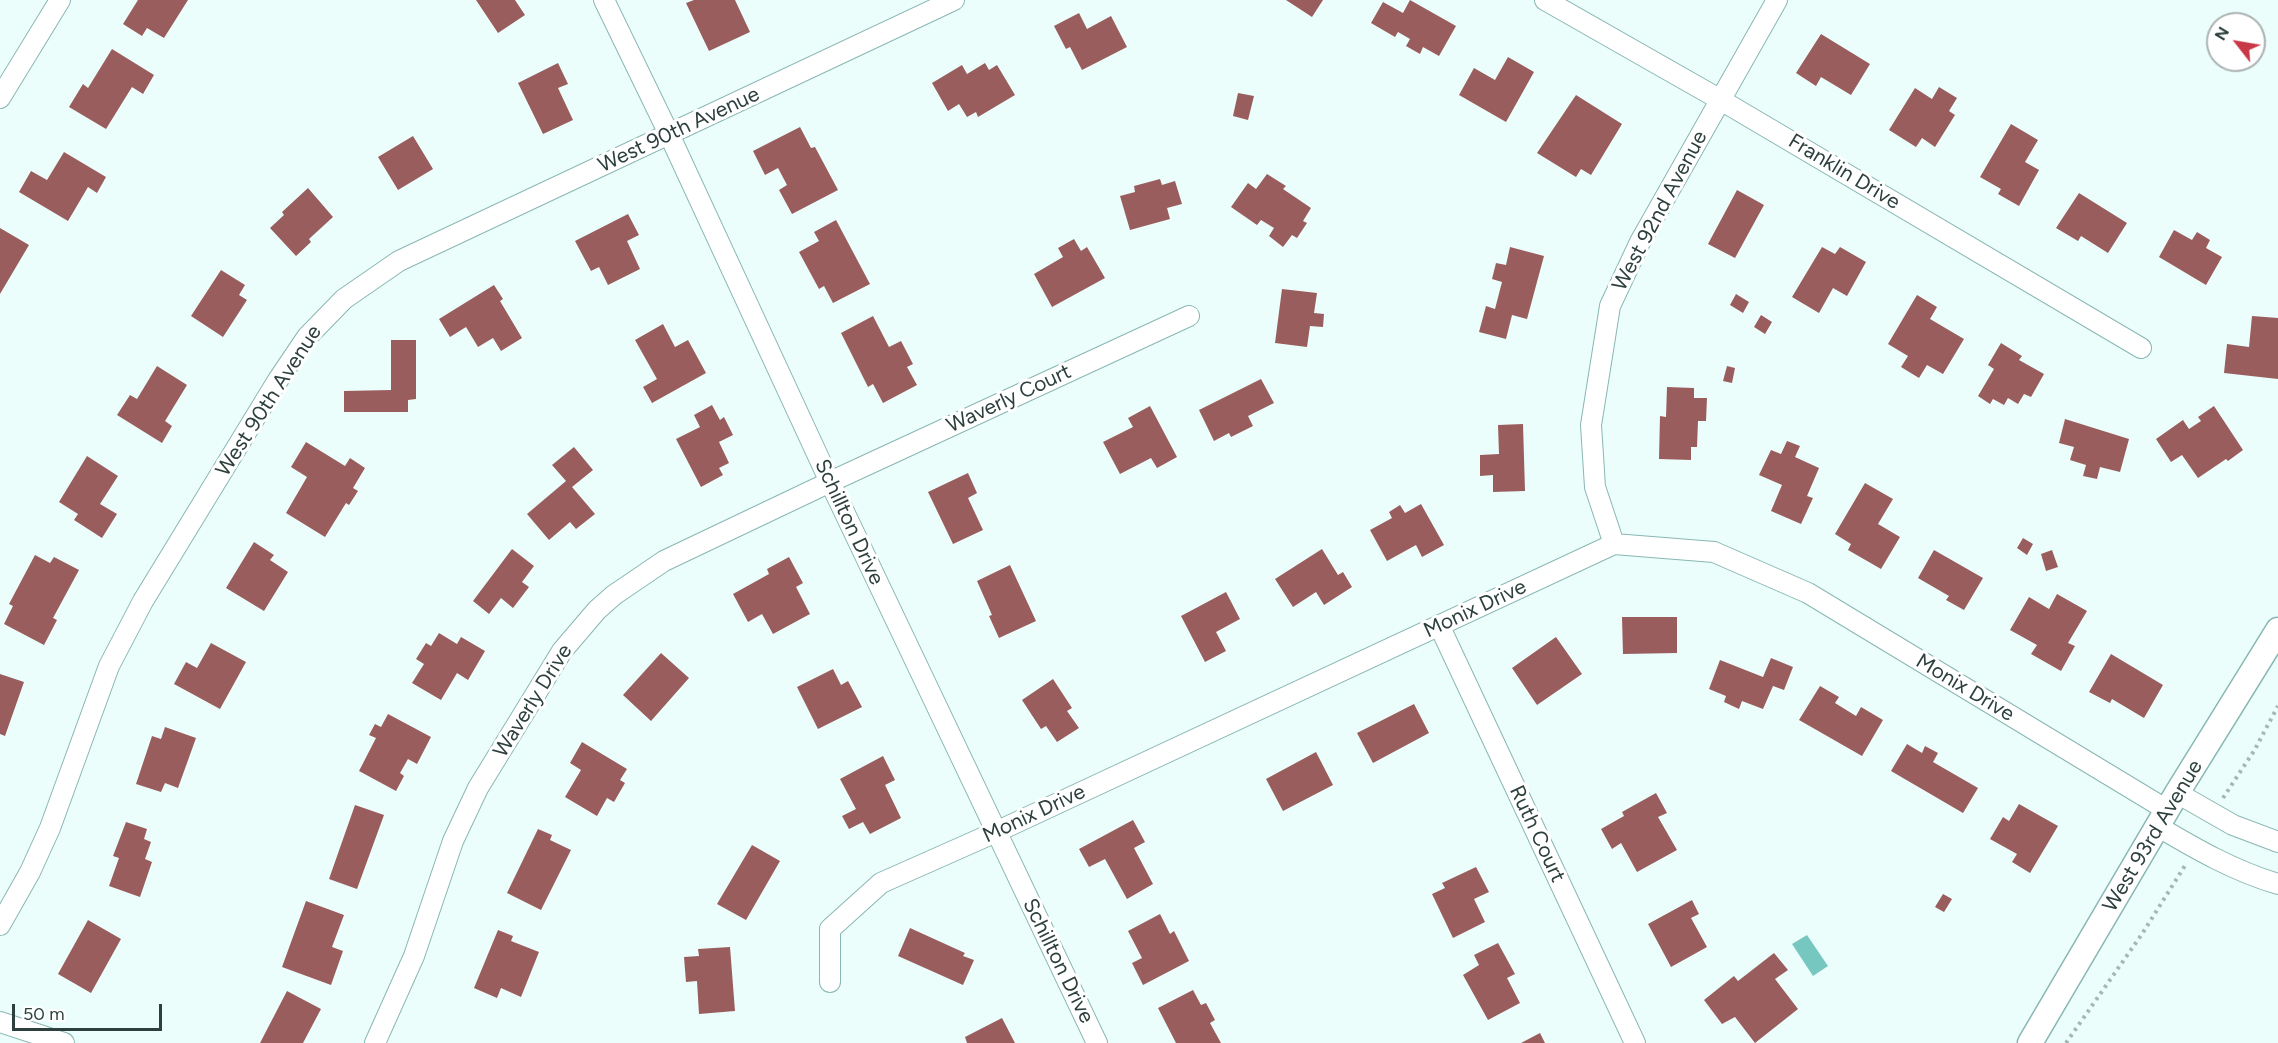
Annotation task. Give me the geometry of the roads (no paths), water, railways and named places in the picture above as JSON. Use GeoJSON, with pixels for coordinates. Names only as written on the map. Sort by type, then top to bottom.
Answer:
{"type":"FeatureCollection","features":[{"type":"Feature","properties":{"kind":"street"},"geometry":{"type":"LineString","coordinates":[[0,98],[60,0]]}},
{"type":"Feature","properties":{"kind":"street","name":"Schillton Drive"},"geometry":{"type":"LineString","coordinates":[[604,0],[1097,1043]]}},
{"type":"Feature","properties":{"kind":"street","name":"West 90th Avenue"},"geometry":{"type":"LineString","coordinates":[[0,926],[30,872],[50,828],[109,666],[120,642],[278,380],[307,338],[344,299],[399,261],[954,0]]}},
{"type":"Feature","properties":{"kind":"street","name":"Franklin Drive"},"geometry":{"type":"LineString","coordinates":[[1545,0],[1719,99],[2141,348]]}},
{"type":"Feature","properties":{"kind":"street","name":"West 92nd Avenue"},"geometry":{"type":"LineString","coordinates":[[1614,544],[1595,487],[1591,425],[1610,306],[1640,242],[1777,0]]}},
{"type":"Feature","properties":{"kind":"street","name":"Waverly Court"},"geometry":{"type":"LineString","coordinates":[[830,482],[1189,316]]}},
{"type":"Feature","properties":{"kind":"street","name":"Waverly Drive"},"geometry":{"type":"LineString","coordinates":[[375,1043],[414,956],[463,817],[550,669],[573,638],[614,595],[647,571],[830,482]]}},
{"type":"Feature","properties":{"kind":"street","name":"Monix Drive"},"geometry":{"type":"LineString","coordinates":[[830,982],[830,928],[881,883],[996,832],[1614,544],[1714,552],[1808,593],[2167,810]]}},
{"type":"Feature","properties":{"kind":"street","name":"Ruth Court"},"geometry":{"type":"LineString","coordinates":[[1439,625],[1635,1043]]}},
{"type":"Feature","properties":{"kind":"street","name":"West 93rd Avenue"},"geometry":{"type":"LineString","coordinates":[[2030,1043],[2167,810],[2278,630]]}},
{"type":"Feature","properties":{"kind":"street"},"geometry":{"type":"LineString","coordinates":[[2167,810],[2214,814],[2252,834],[2278,842]]}},
{"type":"Feature","properties":{"kind":"street"},"geometry":{"type":"LineString","coordinates":[[2167,810],[2195,848],[2242,872],[2278,884]]}},
{"type":"Feature","properties":{"kind":"street"},"geometry":{"type":"LineString","coordinates":[[0,1022],[64,1043]]}},
{"type":"Feature","properties":{"kind":"water"},"geometry":{"type":"Polygon","coordinates":[[[1807,935],[1828,966],[1813,976],[1792,944],[1807,935]]]}}]}
